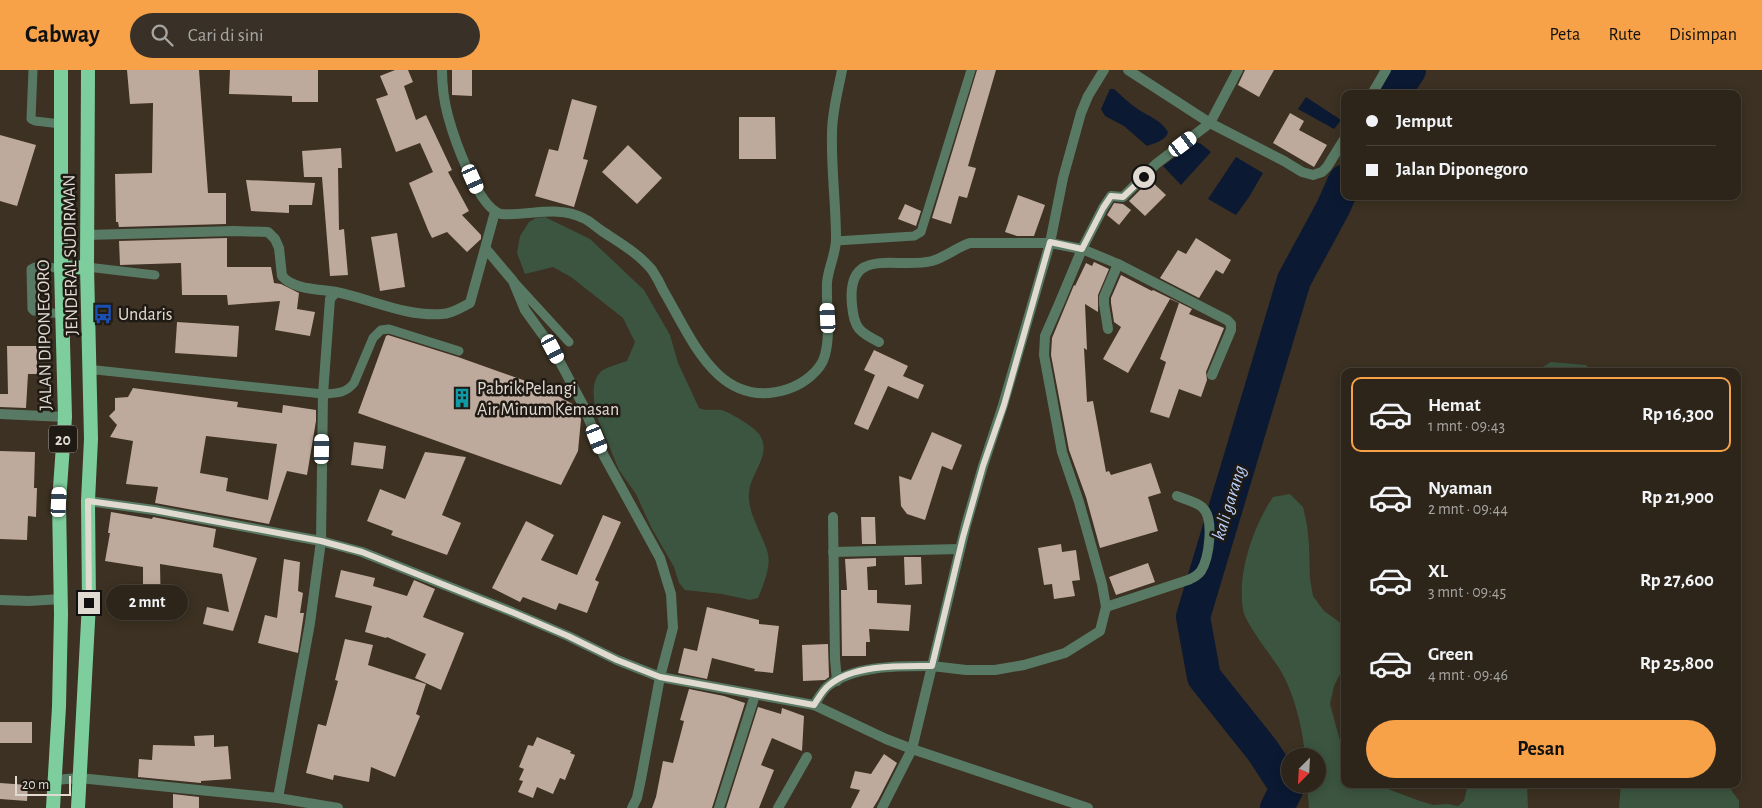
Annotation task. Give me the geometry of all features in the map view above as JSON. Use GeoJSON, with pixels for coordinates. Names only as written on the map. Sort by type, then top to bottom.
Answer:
{"type":"FeatureCollection","features":[{"type":"Feature","properties":{"kind":"highway","name":"JALAN DIPONEGORO"},"geometry":{"type":"LineString","coordinates":[[54,808],[59,707],[61,599],[59,502],[65,417],[61,268],[61,70]]}},
{"type":"Feature","properties":{"kind":"highway","name":"JENDERAL SUDIRMAN"},"geometry":{"type":"LineString","coordinates":[[88,70],[87,267],[91,371],[91,439],[88,501]]}},
{"type":"Feature","properties":{"kind":"highway"},"geometry":{"type":"LineString","coordinates":[[61,268],[87,267]]}},
{"type":"Feature","properties":{"kind":"highway","name":"20"},"geometry":{"type":"LineString","coordinates":[[78,808],[89,603],[88,501]]}},
{"type":"Feature","properties":{"kind":"street"},"geometry":{"type":"LineString","coordinates":[[442,70],[442,88],[457,144],[480,196],[495,212],[512,215],[547,211],[564,212],[583,218],[620,242],[653,271],[690,338],[708,366],[722,379],[756,394],[774,393],[807,380],[825,356],[828,318],[828,273],[836,241],[832,132],[842,70]]}},
{"type":"Feature","properties":{"kind":"street"},"geometry":{"type":"LineString","coordinates":[[882,808],[912,748],[960,549],[983,466],[1004,405],[1050,242],[1081,113],[1088,96],[1104,70]]}},
{"type":"Feature","properties":{"kind":"street"},"geometry":{"type":"LineString","coordinates":[[1128,70],[1210,123],[1302,172],[1313,175],[1322,172],[1328,167],[1341,145]]}},
{"type":"Feature","properties":{"kind":"street"},"geometry":{"type":"LineString","coordinates":[[814,705],[828,686],[852,674],[893,666],[932,666],[966,670],[995,670],[1024,665],[1065,653],[1100,631],[1106,607],[1096,557],[1062,452],[1044,355],[1045,336],[1082,249],[1111,196],[1123,197],[1156,164],[1210,123],[1238,70]]}},
{"type":"Feature","properties":{"kind":"street"},"geometry":{"type":"LineString","coordinates":[[1374,90],[1386,70]]}},
{"type":"Feature","properties":{"kind":"street"},"geometry":{"type":"LineString","coordinates":[[88,235],[268,232],[275,239],[279,248],[280,271],[285,279],[314,290],[336,292],[414,313],[443,314],[470,303],[495,212]]}},
{"type":"Feature","properties":{"kind":"street"},"geometry":{"type":"LineString","coordinates":[[879,342],[861,333],[856,326],[852,304],[852,284],[858,272],[868,264],[884,262],[909,264],[932,261],[950,254],[960,246],[970,244],[1050,242],[1082,249],[1118,264],[1227,320],[1231,324],[1231,330],[1212,374]]}},
{"type":"Feature","properties":{"kind":"street"},"geometry":{"type":"LineString","coordinates":[[486,248],[513,281],[525,310],[553,349],[583,405],[604,456],[660,558],[671,594],[673,628],[660,677],[637,798],[632,808]]}},
{"type":"Feature","properties":{"kind":"street"},"geometry":{"type":"LineString","coordinates":[[1108,330],[1104,297],[1118,264]]}},
{"type":"Feature","properties":{"kind":"street"},"geometry":{"type":"LineString","coordinates":[[278,798],[310,623],[321,541],[323,394],[330,299],[336,292]]}},
{"type":"Feature","properties":{"kind":"street"},"geometry":{"type":"LineString","coordinates":[[0,414],[65,417]]}},
{"type":"Feature","properties":{"kind":"street"},"geometry":{"type":"LineString","coordinates":[[1106,607],[1188,580],[1199,573],[1208,550],[1208,515],[1202,506],[1177,496]]}},
{"type":"Feature","properties":{"kind":"street"},"geometry":{"type":"LineString","coordinates":[[88,501],[154,510],[321,541],[362,552],[568,636],[617,660],[660,677],[814,705],[886,739],[1088,808]]}},
{"type":"Feature","properties":{"kind":"street"},"geometry":{"type":"LineString","coordinates":[[833,517],[837,681]]}},
{"type":"Feature","properties":{"kind":"street"},"geometry":{"type":"LineString","coordinates":[[833,552],[960,549]]}},
{"type":"Feature","properties":{"kind":"street"},"geometry":{"type":"LineString","coordinates":[[0,600],[61,599]]}},
{"type":"Feature","properties":{"kind":"street"},"geometry":{"type":"LineString","coordinates":[[719,808],[755,695]]}},
{"type":"Feature","properties":{"kind":"street"},"geometry":{"type":"LineString","coordinates":[[778,808],[807,757]]}},
{"type":"Feature","properties":{"kind":"street"},"geometry":{"type":"LineString","coordinates":[[55,780],[79,778],[278,798],[338,808]]}},
{"type":"Feature","properties":{"kind":"lane"},"geometry":{"type":"LineString","coordinates":[[33,70],[31,119],[61,124]]}},
{"type":"Feature","properties":{"kind":"lane"},"geometry":{"type":"LineString","coordinates":[[836,241],[914,236],[921,232],[972,70]]}},
{"type":"Feature","properties":{"kind":"lane"},"geometry":{"type":"LineString","coordinates":[[61,268],[34,267],[31,269],[32,309],[34,311],[62,314]]}},
{"type":"Feature","properties":{"kind":"lane"},"geometry":{"type":"LineString","coordinates":[[87,267],[155,275]]}},
{"type":"Feature","properties":{"kind":"lane"},"geometry":{"type":"LineString","coordinates":[[513,281],[569,342]]}},
{"type":"Feature","properties":{"kind":"lane"},"geometry":{"type":"LineString","coordinates":[[91,371],[323,394],[342,393],[354,383],[373,338],[381,330],[397,332],[459,351]]}},
{"type":"Feature","properties":{"kind":"green space"},"geometry":{"type":"Polygon","coordinates":[[[545,217],[590,239],[644,290],[670,335],[678,363],[699,408],[725,411],[756,431],[763,441],[763,456],[749,492],[750,508],[766,546],[769,559],[766,576],[758,598],[750,600],[722,594],[685,590],[679,583],[674,567],[651,527],[636,494],[619,470],[597,417],[594,398],[596,379],[603,370],[627,361],[635,342],[623,318],[571,277],[553,267],[525,274],[517,253],[520,236],[529,222],[536,218],[545,217]]]}},
{"type":"Feature","properties":{"kind":"green space"},"geometry":{"type":"Polygon","coordinates":[[[1551,362],[1586,365],[1588,368],[1541,368],[1551,362]]]}},
{"type":"Feature","properties":{"kind":"green space"},"geometry":{"type":"Polygon","coordinates":[[[1290,494],[1303,507],[1307,525],[1310,579],[1313,596],[1324,611],[1341,623],[1341,672],[1334,686],[1330,704],[1341,744],[1341,788],[1386,788],[1433,805],[1448,804],[1458,806],[1464,801],[1467,788],[1527,788],[1528,808],[1309,808],[1308,793],[1326,793],[1326,748],[1304,748],[1300,723],[1289,688],[1279,668],[1249,623],[1243,610],[1242,581],[1248,551],[1273,497],[1290,494]]]}},
{"type":"Feature","properties":{"kind":"green space"},"geometry":{"type":"Polygon","coordinates":[[[1621,788],[1730,788],[1739,801],[1739,808],[1619,808],[1621,788]]]}},
{"type":"Feature","properties":{"kind":"water"},"geometry":{"type":"Polygon","coordinates":[[[1110,89],[1114,89],[1136,108],[1162,125],[1168,132],[1165,138],[1147,146],[1124,126],[1105,116],[1101,109],[1110,89]]]}},
{"type":"Feature","properties":{"kind":"water"},"geometry":{"type":"Polygon","coordinates":[[[1306,97],[1341,120],[1334,129],[1298,109],[1306,97]]]}},
{"type":"Feature","properties":{"kind":"water"},"geometry":{"type":"Polygon","coordinates":[[[1196,142],[1211,152],[1181,185],[1163,166],[1196,142]]]}},
{"type":"Feature","properties":{"kind":"water"},"geometry":{"type":"Polygon","coordinates":[[[1236,157],[1263,173],[1236,215],[1208,199],[1236,157]]]}},
{"type":"Feature","properties":{"kind":"building"},"geometry":{"type":"Polygon","coordinates":[[[127,70],[199,70],[208,193],[226,193],[226,224],[119,227],[118,222],[116,222],[115,174],[152,173],[153,103],[130,104],[127,70]]]}},
{"type":"Feature","properties":{"kind":"building"},"geometry":{"type":"Polygon","coordinates":[[[230,70],[318,70],[318,102],[292,102],[292,96],[229,94],[230,70]]]}},
{"type":"Feature","properties":{"kind":"building"},"geometry":{"type":"Polygon","coordinates":[[[395,70],[408,70],[413,82],[404,86],[416,120],[426,115],[452,170],[448,172],[469,211],[462,215],[481,235],[481,239],[467,252],[447,232],[432,238],[428,230],[409,183],[433,172],[420,143],[396,152],[376,99],[388,95],[380,76],[395,70]]]}},
{"type":"Feature","properties":{"kind":"building"},"geometry":{"type":"Polygon","coordinates":[[[452,70],[472,70],[472,96],[452,95],[452,70]]]}},
{"type":"Feature","properties":{"kind":"building"},"geometry":{"type":"Polygon","coordinates":[[[977,70],[996,70],[968,166],[976,168],[967,198],[959,196],[951,224],[932,218],[977,70]]]}},
{"type":"Feature","properties":{"kind":"building"},"geometry":{"type":"Polygon","coordinates":[[[1245,70],[1274,70],[1259,97],[1238,85],[1245,70]]]}},
{"type":"Feature","properties":{"kind":"building"},"geometry":{"type":"Polygon","coordinates":[[[572,99],[597,106],[583,159],[588,160],[574,207],[535,196],[549,149],[558,151],[572,99]]]}},
{"type":"Feature","properties":{"kind":"building"},"geometry":{"type":"Polygon","coordinates":[[[1290,113],[1304,121],[1299,130],[1327,145],[1314,167],[1273,143],[1290,113]]]}},
{"type":"Feature","properties":{"kind":"building"},"geometry":{"type":"Polygon","coordinates":[[[739,117],[775,117],[776,159],[739,159],[739,117]]]}},
{"type":"Feature","properties":{"kind":"building"},"geometry":{"type":"Polygon","coordinates":[[[0,135],[36,145],[17,206],[0,201],[0,135]]]}},
{"type":"Feature","properties":{"kind":"building"},"geometry":{"type":"Polygon","coordinates":[[[628,145],[662,178],[637,204],[602,172],[628,145]]]}},
{"type":"Feature","properties":{"kind":"building"},"geometry":{"type":"Polygon","coordinates":[[[341,148],[342,168],[338,168],[339,230],[344,229],[348,275],[330,276],[322,177],[304,177],[302,151],[341,148]]]}},
{"type":"Feature","properties":{"kind":"building"},"geometry":{"type":"Polygon","coordinates":[[[246,180],[315,183],[312,205],[289,205],[289,213],[251,211],[246,180]]]}},
{"type":"Feature","properties":{"kind":"building"},"geometry":{"type":"Polygon","coordinates":[[[1150,180],[1166,195],[1145,216],[1129,201],[1150,180]]]}},
{"type":"Feature","properties":{"kind":"building"},"geometry":{"type":"Polygon","coordinates":[[[1018,195],[1045,205],[1034,236],[1017,236],[1005,232],[1018,195]]]}},
{"type":"Feature","properties":{"kind":"building"},"geometry":{"type":"Polygon","coordinates":[[[1114,203],[1123,204],[1131,210],[1119,225],[1107,215],[1114,203]]]}},
{"type":"Feature","properties":{"kind":"building"},"geometry":{"type":"Polygon","coordinates":[[[905,204],[921,211],[916,226],[898,219],[905,204]]]}},
{"type":"Feature","properties":{"kind":"building"},"geometry":{"type":"Polygon","coordinates":[[[397,233],[405,287],[380,291],[371,237],[397,233]]]}},
{"type":"Feature","properties":{"kind":"building"},"geometry":{"type":"Polygon","coordinates":[[[227,238],[227,267],[271,267],[274,283],[281,284],[299,293],[297,309],[315,312],[310,336],[275,330],[280,301],[228,305],[227,295],[182,295],[181,263],[120,265],[119,241],[227,238]]]}},
{"type":"Feature","properties":{"kind":"building"},"geometry":{"type":"Polygon","coordinates":[[[1196,238],[1231,260],[1223,274],[1216,270],[1199,298],[1160,278],[1178,250],[1186,254],[1196,238]]]}},
{"type":"Feature","properties":{"kind":"building"},"geometry":{"type":"Polygon","coordinates":[[[1094,262],[1109,269],[1098,295],[1098,312],[1085,304],[1087,350],[1084,348],[1087,402],[1093,401],[1106,472],[1109,471],[1111,475],[1151,463],[1161,493],[1148,497],[1158,531],[1100,548],[1086,497],[1069,450],[1051,355],[1052,338],[1074,285],[1086,263],[1092,266],[1094,262]]]}},
{"type":"Feature","properties":{"kind":"building"},"geometry":{"type":"Polygon","coordinates":[[[1121,275],[1192,309],[1189,314],[1224,328],[1206,372],[1207,380],[1201,397],[1179,389],[1169,418],[1150,412],[1166,362],[1160,359],[1179,303],[1170,299],[1128,373],[1103,359],[1121,327],[1114,322],[1111,298],[1121,275]]]}},
{"type":"Feature","properties":{"kind":"building"},"geometry":{"type":"Polygon","coordinates":[[[177,322],[239,326],[237,357],[175,353],[177,322]]]}},
{"type":"Feature","properties":{"kind":"building","name":"Pabrik Pelangi Air Minum Kemasan"},"geometry":{"type":"Polygon","coordinates":[[[388,335],[540,386],[576,406],[581,419],[578,451],[561,485],[358,413],[386,336],[388,335]]]}},
{"type":"Feature","properties":{"kind":"building"},"geometry":{"type":"Polygon","coordinates":[[[7,346],[37,346],[37,374],[28,374],[26,408],[0,407],[0,394],[8,394],[7,346]]]}},
{"type":"Feature","properties":{"kind":"building"},"geometry":{"type":"Polygon","coordinates":[[[874,350],[908,366],[903,376],[924,385],[918,399],[888,386],[868,430],[854,424],[875,375],[864,370],[874,350]]]}},
{"type":"Feature","properties":{"kind":"building"},"geometry":{"type":"Polygon","coordinates":[[[133,388],[238,402],[237,407],[282,413],[283,405],[316,410],[316,421],[307,475],[287,471],[269,524],[155,503],[158,487],[126,484],[133,441],[110,437],[117,425],[109,416],[115,410],[115,398],[128,397],[133,388]],[[206,436],[200,473],[228,478],[226,491],[268,500],[277,444],[206,436]]]}},
{"type":"Feature","properties":{"kind":"building"},"geometry":{"type":"Polygon","coordinates":[[[932,432],[962,445],[952,470],[942,466],[925,520],[907,514],[901,506],[899,476],[911,480],[932,432]]]}},
{"type":"Feature","properties":{"kind":"building"},"geometry":{"type":"Polygon","coordinates":[[[354,442],[386,446],[383,469],[351,465],[354,442]]]}},
{"type":"Feature","properties":{"kind":"building"},"geometry":{"type":"Polygon","coordinates":[[[0,451],[35,452],[34,488],[37,488],[36,517],[28,516],[27,540],[0,539],[0,451]]]}},
{"type":"Feature","properties":{"kind":"building"},"geometry":{"type":"Polygon","coordinates":[[[425,452],[466,457],[442,515],[461,523],[447,555],[391,535],[393,531],[367,521],[380,489],[405,499],[425,452]]]}},
{"type":"Feature","properties":{"kind":"building"},"geometry":{"type":"Polygon","coordinates":[[[111,512],[152,519],[153,517],[216,529],[213,547],[257,558],[233,631],[203,624],[207,607],[229,612],[222,574],[160,564],[161,615],[110,614],[110,595],[143,595],[143,567],[105,561],[110,533],[108,533],[111,512]]]}},
{"type":"Feature","properties":{"kind":"building"},"geometry":{"type":"Polygon","coordinates":[[[603,515],[621,522],[595,580],[599,582],[587,613],[559,603],[556,610],[523,597],[520,602],[492,588],[526,521],[554,535],[541,560],[577,575],[603,515]]]}},
{"type":"Feature","properties":{"kind":"building"},"geometry":{"type":"Polygon","coordinates":[[[861,517],[875,517],[876,544],[862,544],[861,517]]]}},
{"type":"Feature","properties":{"kind":"building"},"geometry":{"type":"Polygon","coordinates":[[[1061,544],[1062,552],[1076,550],[1080,580],[1072,581],[1075,596],[1054,599],[1052,584],[1044,585],[1038,548],[1061,544]]]}},
{"type":"Feature","properties":{"kind":"building"},"geometry":{"type":"Polygon","coordinates":[[[904,557],[921,557],[922,584],[905,585],[904,557]]]}},
{"type":"Feature","properties":{"kind":"building"},"geometry":{"type":"Polygon","coordinates":[[[876,558],[876,566],[867,567],[868,590],[877,590],[877,603],[911,605],[909,631],[869,629],[870,642],[866,642],[866,656],[842,656],[841,590],[847,590],[845,559],[876,558]]]}},
{"type":"Feature","properties":{"kind":"building"},"geometry":{"type":"Polygon","coordinates":[[[284,559],[300,562],[298,591],[303,593],[300,613],[304,613],[298,653],[258,643],[265,615],[277,618],[284,559]]]}},
{"type":"Feature","properties":{"kind":"building"},"geometry":{"type":"Polygon","coordinates":[[[1148,563],[1155,582],[1116,595],[1109,577],[1148,563]]]}},
{"type":"Feature","properties":{"kind":"building"},"geometry":{"type":"Polygon","coordinates":[[[341,570],[375,578],[373,586],[407,596],[414,580],[435,589],[423,617],[464,633],[441,690],[415,678],[426,654],[387,637],[365,632],[372,606],[335,597],[341,570]]]}},
{"type":"Feature","properties":{"kind":"building"},"geometry":{"type":"Polygon","coordinates":[[[707,607],[759,620],[759,624],[779,626],[773,673],[754,671],[755,669],[712,658],[707,679],[678,673],[684,648],[697,651],[707,607]]]}},
{"type":"Feature","properties":{"kind":"building"},"geometry":{"type":"Polygon","coordinates":[[[345,639],[373,645],[368,665],[426,684],[416,714],[420,716],[395,777],[371,767],[369,782],[334,775],[333,780],[306,773],[318,724],[326,726],[338,681],[335,680],[345,639]]]}},
{"type":"Feature","properties":{"kind":"building"},"geometry":{"type":"Polygon","coordinates":[[[828,644],[829,677],[825,680],[803,681],[802,645],[828,644]]]}},
{"type":"Feature","properties":{"kind":"building"},"geometry":{"type":"Polygon","coordinates":[[[689,689],[724,696],[745,703],[712,808],[652,808],[663,761],[673,763],[684,721],[680,720],[689,689]]]}},
{"type":"Feature","properties":{"kind":"building"},"geometry":{"type":"Polygon","coordinates":[[[758,707],[781,714],[782,708],[804,716],[802,751],[772,738],[761,765],[774,770],[759,808],[726,808],[758,707]]]}},
{"type":"Feature","properties":{"kind":"building"},"geometry":{"type":"Polygon","coordinates":[[[0,722],[32,722],[32,743],[0,743],[0,722]]]}},
{"type":"Feature","properties":{"kind":"building"},"geometry":{"type":"Polygon","coordinates":[[[214,735],[214,747],[228,746],[231,779],[201,781],[201,783],[138,777],[139,759],[152,760],[153,745],[195,746],[194,736],[214,735]]]}},
{"type":"Feature","properties":{"kind":"building"},"geometry":{"type":"Polygon","coordinates":[[[537,737],[571,751],[570,753],[575,755],[565,780],[560,778],[553,794],[537,787],[533,798],[518,792],[523,781],[519,780],[524,769],[519,767],[528,745],[533,746],[537,737]]]}},
{"type":"Feature","properties":{"kind":"building"},"geometry":{"type":"Polygon","coordinates":[[[884,754],[897,763],[878,800],[873,808],[851,808],[860,790],[850,788],[855,771],[871,774],[884,754]]]}},
{"type":"Feature","properties":{"kind":"building"},"geometry":{"type":"Polygon","coordinates":[[[0,783],[28,785],[27,801],[0,799],[0,783]]]}},
{"type":"Feature","properties":{"kind":"building"},"geometry":{"type":"Polygon","coordinates":[[[173,794],[199,797],[199,808],[173,808],[173,794]]]}},
{"type":"Feature","properties":{"kind":"waterway","name":"kali garang"},"geometry":{"type":"LineString","coordinates":[[1396,90],[1409,70]]}},
{"type":"Feature","properties":{"kind":"waterway","name":"kali garang"},"geometry":{"type":"LineString","coordinates":[[1277,808],[1287,788],[1263,751],[1204,677],[1193,617],[1294,280],[1341,190]]}},
{"type":"Feature","properties":{"kind":"place","name":"Undaris"},"geometry":{"type":"Point","coordinates":[103,314]}},
{"type":"Feature","properties":{"kind":"place","name":"Pabrik Pelangi Air Minum Kemasan"},"geometry":{"type":"Point","coordinates":[462,398]}},
{"type":"Feature","properties":{"kind":"route"},"geometry":{"type":"LineString","coordinates":[[89,603],[88,501],[154,510],[321,541],[362,552],[512,612],[617,660],[660,677],[814,705],[828,686],[852,674],[868,669],[893,666],[932,666],[963,537],[983,466],[1004,405],[1050,242],[1082,249],[1111,196],[1123,197],[1144,177]]}}]}
